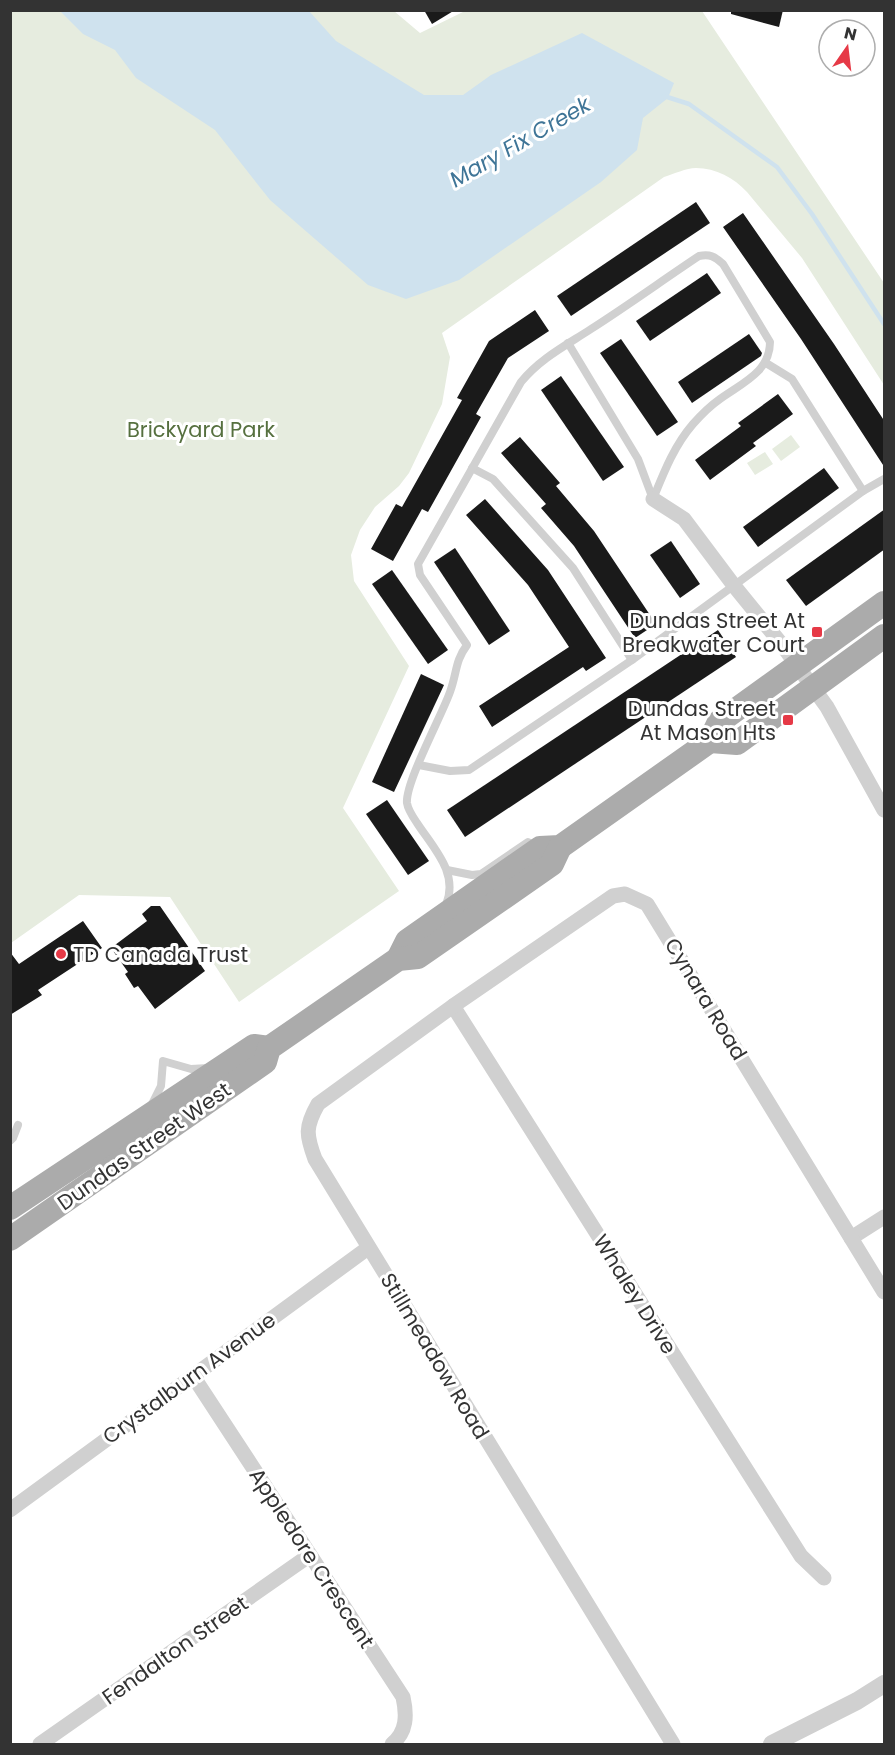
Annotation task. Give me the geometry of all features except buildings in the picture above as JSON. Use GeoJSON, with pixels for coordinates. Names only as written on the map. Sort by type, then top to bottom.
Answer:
{"type":"FeatureCollection","features":[{"type":"Feature","properties":{"kind":"main road","name":"Dundas Street West"},"geometry":{"type":"LineString","coordinates":[[10,1239],[265,1062],[269,1048],[398,959],[407,941],[710,741],[719,722],[885,603]]}},
{"type":"Feature","properties":{"kind":"main road"},"geometry":{"type":"LineString","coordinates":[[710,741],[737,743],[885,636]]}},
{"type":"Feature","properties":{"kind":"main road","name":"Dundas Street West"},"geometry":{"type":"LineString","coordinates":[[398,959],[418,957],[552,864],[550,848]]}},
{"type":"Feature","properties":{"kind":"main road","name":"Dundas Street West"},"geometry":{"type":"LineString","coordinates":[[10,1208],[254,1046],[269,1048]]}},
{"type":"Feature","properties":{"kind":"street"},"geometry":{"type":"LineString","coordinates":[[653,498],[684,519],[735,587],[762,618],[840,729],[885,810]]}},
{"type":"Feature","properties":{"kind":"street","name":"Cynara Road"},"geometry":{"type":"LineString","coordinates":[[453,1006],[613,896],[625,894],[647,904],[885,1292]]}},
{"type":"Feature","properties":{"kind":"street","name":"Stillmeadow Road"},"geometry":{"type":"LineString","coordinates":[[453,1006],[318,1104],[309,1120],[307,1138],[315,1159],[368,1248],[673,1744]]}},
{"type":"Feature","properties":{"kind":"street","name":"Whaley Drive"},"geometry":{"type":"LineString","coordinates":[[453,1006],[801,1556],[824,1578]]}},
{"type":"Feature","properties":{"kind":"street"},"geometry":{"type":"LineString","coordinates":[[851,1238],[885,1217]]}},
{"type":"Feature","properties":{"kind":"street","name":"Crystalburn Avenue"},"geometry":{"type":"LineString","coordinates":[[10,1510],[368,1248]]}},
{"type":"Feature","properties":{"kind":"street","name":"Appledore Crescent"},"geometry":{"type":"LineString","coordinates":[[193,1376],[403,1697],[406,1712],[404,1730],[392,1744]]}},
{"type":"Feature","properties":{"kind":"street","name":"Fendalton Street"},"geometry":{"type":"LineString","coordinates":[[40,1744],[310,1555]]}},
{"type":"Feature","properties":{"kind":"street"},"geometry":{"type":"LineString","coordinates":[[772,1744],[857,1701],[884,1684]]}},
{"type":"Feature","properties":{"kind":"lane"},"geometry":{"type":"LineString","coordinates":[[435,922],[450,894],[447,870],[411,814],[407,802],[411,780],[452,688],[459,656],[467,645],[420,575],[418,564],[521,382],[545,357],[699,256],[708,254],[715,256],[723,264],[770,342],[770,352],[759,372],[719,400],[692,425],[668,462],[653,498]]}},
{"type":"Feature","properties":{"kind":"lane"},"geometry":{"type":"LineString","coordinates":[[568,343],[639,459],[653,498]]}},
{"type":"Feature","properties":{"kind":"lane"},"geometry":{"type":"LineString","coordinates":[[766,363],[792,379],[863,491]]}},
{"type":"Feature","properties":{"kind":"lane"},"geometry":{"type":"LineString","coordinates":[[472,468],[493,479],[573,568],[632,660]]}},
{"type":"Feature","properties":{"kind":"lane"},"geometry":{"type":"LineString","coordinates":[[419,765],[450,771],[469,770],[632,660],[735,587],[863,491],[885,479]]}},
{"type":"Feature","properties":{"kind":"lane"},"geometry":{"type":"LineString","coordinates":[[447,870],[472,875],[481,874],[528,842],[550,848]]}},
{"type":"Feature","properties":{"kind":"lane"},"geometry":{"type":"LineString","coordinates":[[147,1118],[160,1086],[163,1061],[191,1068],[221,1068]]}},
{"type":"Feature","properties":{"kind":"lane"},"geometry":{"type":"LineString","coordinates":[[10,1141],[14,1138],[18,1125]]}},
{"type":"Feature","properties":{"kind":"green space","name":"Brickyard Park"},"geometry":{"type":"Polygon","coordinates":[[[11,11],[394,11],[420,33],[465,11],[702,11],[884,283],[884,385],[802,258],[747,192],[724,175],[703,168],[692,168],[664,177],[442,333],[450,357],[442,404],[409,473],[399,486],[375,507],[360,530],[351,555],[354,581],[409,666],[343,808],[399,891],[239,1002],[170,897],[79,895],[11,943],[11,11]]]}},
{"type":"Feature","properties":{"kind":"green space"},"geometry":{"type":"Polygon","coordinates":[[[791,435],[800,447],[781,461],[772,449],[791,435]]]}},
{"type":"Feature","properties":{"kind":"green space"},"geometry":{"type":"Polygon","coordinates":[[[765,452],[773,464],[755,475],[747,463],[765,452]]]}},
{"type":"Feature","properties":{"kind":"water"},"geometry":{"type":"Polygon","coordinates":[[[60,11],[309,11],[336,41],[424,95],[463,95],[491,75],[582,33],[674,83],[668,98],[643,118],[637,150],[601,182],[459,280],[406,299],[368,285],[270,200],[215,130],[136,78],[115,50],[83,34],[60,11]]]}},
{"type":"Feature","properties":{"kind":"waterway","name":"Mary Fix Creek"},"geometry":{"type":"LineString","coordinates":[[664,96],[689,104],[777,167],[812,214],[884,324]]}},
{"type":"Feature","properties":{"kind":"place","name":"Dundas Street At Breakwater Court"},"geometry":{"type":"Point","coordinates":[817,632]}},
{"type":"Feature","properties":{"kind":"place","name":"Dundas Street At Mason Hts"},"geometry":{"type":"Point","coordinates":[788,720]}},
{"type":"Feature","properties":{"kind":"place","name":"TD Canada Trust"},"geometry":{"type":"Point","coordinates":[61,954]}}]}
